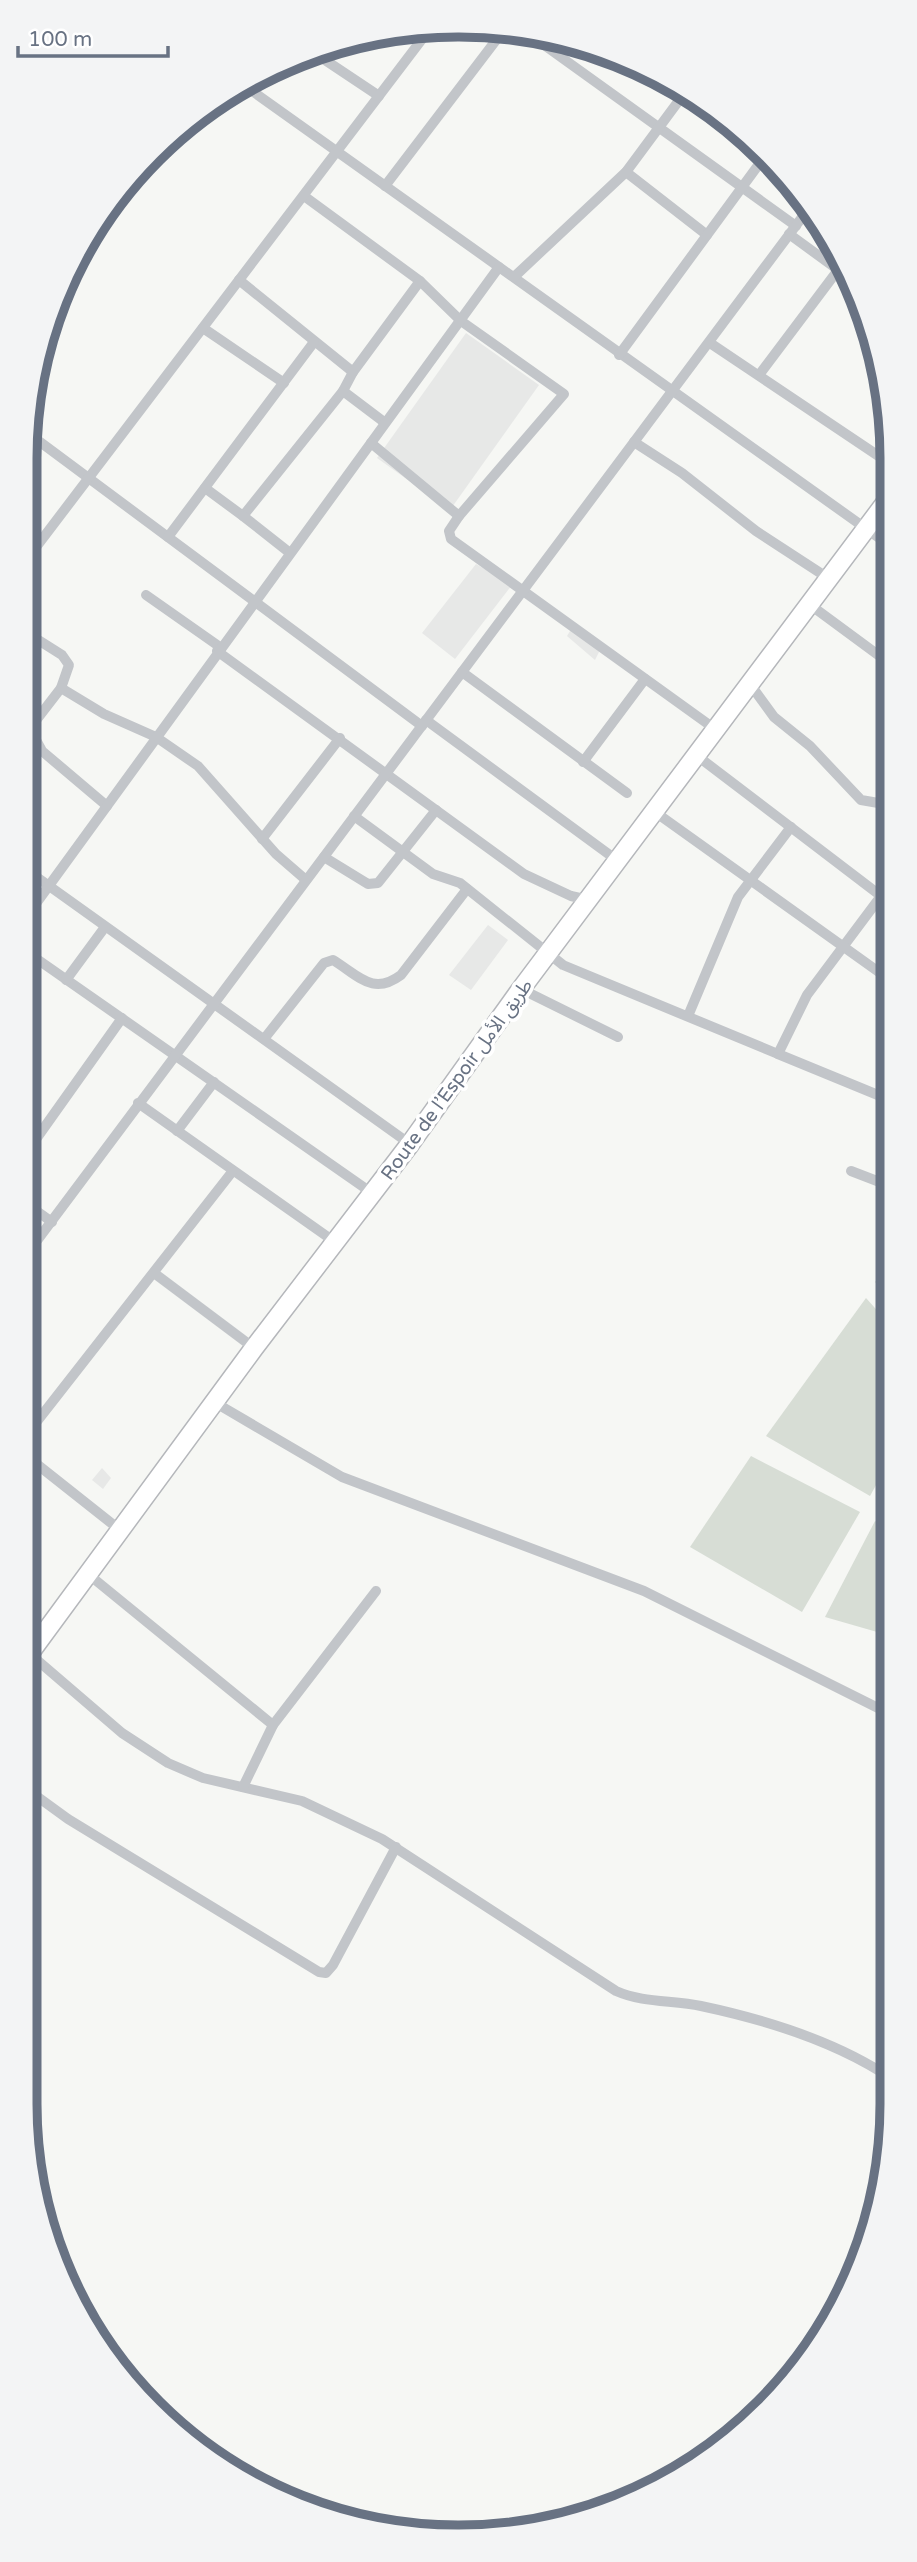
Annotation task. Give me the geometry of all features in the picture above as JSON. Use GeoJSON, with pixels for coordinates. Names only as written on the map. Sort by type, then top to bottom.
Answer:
{"type":"FeatureCollection","features":[{"type":"Feature","properties":{"kind":"highway","name":"Route de l’Espoir طريق الأمل"},"geometry":{"type":"LineString","coordinates":[[37,1643],[254,1348],[410,1144],[521,989],[880,510]]}},
{"type":"Feature","properties":{"kind":"street"},"geometry":{"type":"LineString","coordinates":[[37,546],[422,39]]}},
{"type":"Feature","properties":{"kind":"street"},"geometry":{"type":"LineString","coordinates":[[385,186],[497,39]]}},
{"type":"Feature","properties":{"kind":"street"},"geometry":{"type":"LineString","coordinates":[[546,46],[742,188],[834,267]]}},
{"type":"Feature","properties":{"kind":"street"},"geometry":{"type":"LineString","coordinates":[[323,59],[379,96]]}},
{"type":"Feature","properties":{"kind":"street"},"geometry":{"type":"LineString","coordinates":[[252,91],[880,539]]}},
{"type":"Feature","properties":{"kind":"street"},"geometry":{"type":"LineString","coordinates":[[514,277],[626,172],[679,99]]}},
{"type":"Feature","properties":{"kind":"street"},"geometry":{"type":"LineString","coordinates":[[619,355],[760,163]]}},
{"type":"Feature","properties":{"kind":"street"},"geometry":{"type":"LineString","coordinates":[[626,172],[707,235]]}},
{"type":"Feature","properties":{"kind":"street"},"geometry":{"type":"LineString","coordinates":[[304,195],[420,281],[461,321],[564,394],[460,516],[449,531],[452,539],[715,729]]}},
{"type":"Feature","properties":{"kind":"street"},"geometry":{"type":"LineString","coordinates":[[37,1241],[174,1054],[215,1004],[803,216]]}},
{"type":"Feature","properties":{"kind":"street"},"geometry":{"type":"LineString","coordinates":[[37,901],[218,649],[499,267]]}},
{"type":"Feature","properties":{"kind":"street"},"geometry":{"type":"LineString","coordinates":[[759,375],[837,272]]}},
{"type":"Feature","properties":{"kind":"street"},"geometry":{"type":"LineString","coordinates":[[239,280],[353,372]]}},
{"type":"Feature","properties":{"kind":"street"},"geometry":{"type":"LineString","coordinates":[[243,516],[343,391],[353,372],[420,281]]}},
{"type":"Feature","properties":{"kind":"street"},"geometry":{"type":"LineString","coordinates":[[203,328],[284,383]]}},
{"type":"Feature","properties":{"kind":"street"},"geometry":{"type":"LineString","coordinates":[[168,537],[314,342]]}},
{"type":"Feature","properties":{"kind":"street"},"geometry":{"type":"LineString","coordinates":[[710,343],[880,457]]}},
{"type":"Feature","properties":{"kind":"street"},"geometry":{"type":"LineString","coordinates":[[343,391],[384,422]]}},
{"type":"Feature","properties":{"kind":"street"},"geometry":{"type":"LineString","coordinates":[[38,440],[254,601],[618,861]]}},
{"type":"Feature","properties":{"kind":"street"},"geometry":{"type":"LineString","coordinates":[[634,442],[682,473],[756,531],[828,578]]}},
{"type":"Feature","properties":{"kind":"street"},"geometry":{"type":"LineString","coordinates":[[371,443],[460,516]]}},
{"type":"Feature","properties":{"kind":"street"},"geometry":{"type":"LineString","coordinates":[[205,488],[290,553]]}},
{"type":"Feature","properties":{"kind":"street"},"geometry":{"type":"LineString","coordinates":[[146,595],[524,874],[571,896],[589,900]]}},
{"type":"Feature","properties":{"kind":"street"},"geometry":{"type":"LineString","coordinates":[[809,604],[880,656]]}},
{"type":"Feature","properties":{"kind":"street"},"geometry":{"type":"LineString","coordinates":[[37,640],[67,660],[69,670],[61,688],[37,719]]}},
{"type":"Feature","properties":{"kind":"street"},"geometry":{"type":"LineString","coordinates":[[462,672],[626,793]]}},
{"type":"Feature","properties":{"kind":"street"},"geometry":{"type":"LineString","coordinates":[[583,762],[645,679]]}},
{"type":"Feature","properties":{"kind":"street"},"geometry":{"type":"LineString","coordinates":[[750,684],[774,717],[810,746],[861,800],[880,803]]}},
{"type":"Feature","properties":{"kind":"street"},"geometry":{"type":"LineString","coordinates":[[61,688],[104,714],[156,737],[198,766],[233,802],[262,839],[306,880]]}},
{"type":"Feature","properties":{"kind":"street"},"geometry":{"type":"LineString","coordinates":[[262,839],[340,738]]}},
{"type":"Feature","properties":{"kind":"street"},"geometry":{"type":"LineString","coordinates":[[37,745],[107,806]]}},
{"type":"Feature","properties":{"kind":"street"},"geometry":{"type":"LineString","coordinates":[[696,755],[880,895]]}},
{"type":"Feature","properties":{"kind":"street"},"geometry":{"type":"LineString","coordinates":[[324,857],[368,884],[378,883],[436,810]]}},
{"type":"Feature","properties":{"kind":"street"},"geometry":{"type":"LineString","coordinates":[[354,816],[433,874],[454,880],[467,889],[547,955],[572,970],[880,1096]]}},
{"type":"Feature","properties":{"kind":"street"},"geometry":{"type":"LineString","coordinates":[[662,817],[880,973]]}},
{"type":"Feature","properties":{"kind":"street"},"geometry":{"type":"LineString","coordinates":[[688,1016],[711,956],[749,880],[791,827]]}},
{"type":"Feature","properties":{"kind":"street"},"geometry":{"type":"LineString","coordinates":[[37,877],[410,1144]]}},
{"type":"Feature","properties":{"kind":"street"},"geometry":{"type":"LineString","coordinates":[[264,1039],[324,963],[333,960],[375,986],[387,985],[401,975],[467,889]]}},
{"type":"Feature","properties":{"kind":"street"},"geometry":{"type":"LineString","coordinates":[[778,1054],[807,995],[880,897]]}},
{"type":"Feature","properties":{"kind":"street"},"geometry":{"type":"LineString","coordinates":[[66,980],[105,927]]}},
{"type":"Feature","properties":{"kind":"street"},"geometry":{"type":"LineString","coordinates":[[37,959],[372,1193]]}},
{"type":"Feature","properties":{"kind":"street"},"geometry":{"type":"LineString","coordinates":[[521,989],[618,1037]]}},
{"type":"Feature","properties":{"kind":"street"},"geometry":{"type":"LineString","coordinates":[[37,1138],[122,1018]]}},
{"type":"Feature","properties":{"kind":"street"},"geometry":{"type":"LineString","coordinates":[[177,1132],[214,1082]]}},
{"type":"Feature","properties":{"kind":"street"},"geometry":{"type":"LineString","coordinates":[[138,1103],[232,1172],[335,1242]]}},
{"type":"Feature","properties":{"kind":"street"},"geometry":{"type":"LineString","coordinates":[[851,1171],[880,1182]]}},
{"type":"Feature","properties":{"kind":"street"},"geometry":{"type":"LineString","coordinates":[[37,1422],[232,1172]]}},
{"type":"Feature","properties":{"kind":"street"},"geometry":{"type":"LineString","coordinates":[[37,1211],[52,1222]]}},
{"type":"Feature","properties":{"kind":"street"},"geometry":{"type":"LineString","coordinates":[[154,1273],[254,1348]]}},
{"type":"Feature","properties":{"kind":"street"},"geometry":{"type":"LineString","coordinates":[[214,1402],[342,1477],[643,1591],[880,1709]]}},
{"type":"Feature","properties":{"kind":"street"},"geometry":{"type":"LineString","coordinates":[[37,1464],[120,1530]]}},
{"type":"Feature","properties":{"kind":"street"},"geometry":{"type":"LineString","coordinates":[[88,1574],[273,1726]]}},
{"type":"Feature","properties":{"kind":"street"},"geometry":{"type":"LineString","coordinates":[[243,1787],[273,1726],[376,1591]]}},
{"type":"Feature","properties":{"kind":"street"},"geometry":{"type":"LineString","coordinates":[[37,1665],[146,1750],[181,1770],[302,1801],[396,1847],[616,1991],[630,1997],[698,2006],[755,2019],[821,2041],[880,2073]]}},
{"type":"Feature","properties":{"kind":"street"},"geometry":{"type":"LineString","coordinates":[[37,1796],[68,1819],[319,1972],[326,1973],[334,1965],[396,1847]]}},
{"type":"Feature","properties":{"kind":"shaded area"},"geometry":{"type":"Polygon","coordinates":[[[466,333],[539,385],[450,510],[377,458],[466,333]]]}},
{"type":"Feature","properties":{"kind":"shaded area"},"geometry":{"type":"Polygon","coordinates":[[[476,564],[512,585],[455,659],[422,633],[476,564]]]}},
{"type":"Feature","properties":{"kind":"shaded area"},"geometry":{"type":"Polygon","coordinates":[[[572,628],[600,650],[595,660],[567,636],[572,628]]]}},
{"type":"Feature","properties":{"kind":"shaded area"},"geometry":{"type":"Polygon","coordinates":[[[488,925],[508,940],[471,990],[449,975],[488,925]]]}},
{"type":"Feature","properties":{"kind":"shaded area"},"geometry":{"type":"Polygon","coordinates":[[[866,1298],[880,1314],[880,1478],[870,1496],[766,1436],[866,1298]]]}},
{"type":"Feature","properties":{"kind":"shaded area"},"geometry":{"type":"Polygon","coordinates":[[[751,1456],[860,1512],[802,1612],[690,1547],[751,1456]]]}},
{"type":"Feature","properties":{"kind":"shaded area"},"geometry":{"type":"Polygon","coordinates":[[[102,1468],[111,1478],[103,1489],[92,1480],[102,1468]]]}},
{"type":"Feature","properties":{"kind":"shaded area"},"geometry":{"type":"Polygon","coordinates":[[[875,1521],[880,1524],[880,1633],[825,1617],[875,1521]]]}}]}
